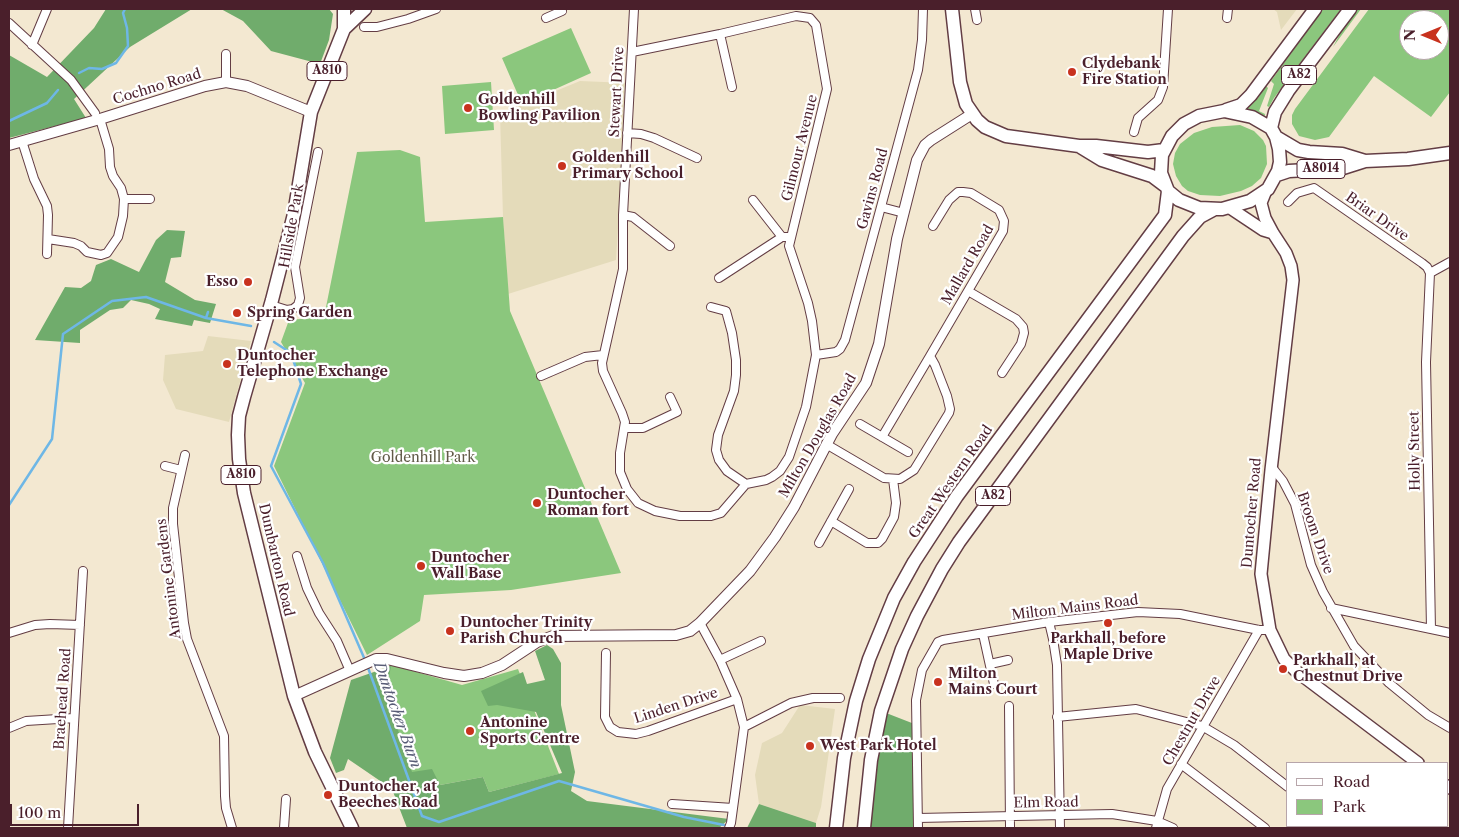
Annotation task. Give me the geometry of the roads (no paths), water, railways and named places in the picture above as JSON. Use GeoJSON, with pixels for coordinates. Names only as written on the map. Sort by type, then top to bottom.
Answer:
{"type":"FeatureCollection","features":[{"type":"Feature","properties":{"kind":"main road","name":"A810"},"geometry":{"type":"LineString","coordinates":[[344,9],[344,29]]}},
{"type":"Feature","properties":{"kind":"main road","name":"A810"},"geometry":{"type":"LineString","coordinates":[[344,29],[365,9]]}},
{"type":"Feature","properties":{"kind":"main road"},"geometry":{"type":"LineString","coordinates":[[952,9],[960,82],[966,104],[972,114],[985,127],[998,133],[1080,146],[1148,152],[1164,150]]}},
{"type":"Feature","properties":{"kind":"main road","name":"A82"},"geometry":{"type":"LineString","coordinates":[[1315,9],[1252,95],[1241,104],[1224,111],[1199,116],[1184,124],[1172,136],[1164,150],[1161,167],[1166,188],[1179,200],[1192,206],[1214,210],[1230,208],[1250,201],[1265,192],[1277,175],[1280,156],[1273,132],[1275,112],[1288,91],[1350,9]]}},
{"type":"Feature","properties":{"kind":"main road","name":"Dumbarton Road"},"geometry":{"type":"LineString","coordinates":[[344,29],[311,112],[294,214],[240,416],[238,435],[244,493],[294,696],[315,752],[352,828]]}},
{"type":"Feature","properties":{"kind":"main road","name":"A82"},"geometry":{"type":"LineString","coordinates":[[1224,111],[1252,117],[1273,132]]}},
{"type":"Feature","properties":{"kind":"main road","name":"A8014"},"geometry":{"type":"LineString","coordinates":[[1273,132],[1298,150],[1342,154],[1365,161]]}},
{"type":"Feature","properties":{"kind":"main road"},"geometry":{"type":"LineString","coordinates":[[1080,146],[1102,160],[1152,176],[1166,188]]}},
{"type":"Feature","properties":{"kind":"main road","name":"A8014"},"geometry":{"type":"LineString","coordinates":[[1277,175],[1289,171],[1343,168],[1365,161],[1408,159],[1450,153]]}},
{"type":"Feature","properties":{"kind":"main road","name":"Great Western Road"},"geometry":{"type":"LineString","coordinates":[[836,828],[844,758],[856,701],[869,659],[894,598],[914,562],[957,496],[1165,215],[1166,188]]}},
{"type":"Feature","properties":{"kind":"main road","name":"Duntocher Road"},"geometry":{"type":"LineString","coordinates":[[1265,192],[1262,198],[1265,218],[1272,233],[1286,253],[1291,266],[1293,280],[1271,466],[1261,574],[1265,630],[1284,659],[1296,671],[1417,762]]}},
{"type":"Feature","properties":{"kind":"main road","name":"Duntocher Road"},"geometry":{"type":"LineString","coordinates":[[1230,208],[1263,230],[1272,233]]}},
{"type":"Feature","properties":{"kind":"main road","name":"A82"},"geometry":{"type":"LineString","coordinates":[[864,828],[871,760],[881,711],[902,649],[942,569],[959,542],[1185,234],[1200,217],[1214,210]]}},
{"type":"Feature","properties":{"kind":"street"},"geometry":{"type":"LineString","coordinates":[[32,45],[47,9]]}},
{"type":"Feature","properties":{"kind":"street"},"geometry":{"type":"LineString","coordinates":[[364,27],[408,19],[435,9]]}},
{"type":"Feature","properties":{"kind":"street","name":"Stewart Drive"},"geometry":{"type":"LineString","coordinates":[[634,9],[627,133],[623,269],[603,355],[603,371],[622,413],[625,428],[620,462],[623,481],[638,503],[655,511],[680,516],[716,515],[725,510],[746,484]]}},
{"type":"Feature","properties":{"kind":"street","name":"Gavins Road"},"geometry":{"type":"LineString","coordinates":[[816,355],[836,352],[843,345],[918,70],[922,40],[922,9]]}},
{"type":"Feature","properties":{"kind":"street"},"geometry":{"type":"LineString","coordinates":[[975,9],[977,20]]}},
{"type":"Feature","properties":{"kind":"street"},"geometry":{"type":"LineString","coordinates":[[1134,132],[1138,118],[1158,100],[1163,87],[1168,9]]}},
{"type":"Feature","properties":{"kind":"street"},"geometry":{"type":"LineString","coordinates":[[1228,9],[1228,18]]}},
{"type":"Feature","properties":{"kind":"street"},"geometry":{"type":"LineString","coordinates":[[546,18],[563,10]]}},
{"type":"Feature","properties":{"kind":"street","name":"Gilmour Avenue"},"geometry":{"type":"LineString","coordinates":[[632,52],[801,16],[810,18],[816,25],[827,90],[792,233]]}},
{"type":"Feature","properties":{"kind":"street"},"geometry":{"type":"LineString","coordinates":[[9,23],[71,80],[98,116],[109,149],[113,176],[121,188],[124,199],[123,216],[118,237],[108,253],[95,255],[74,243],[48,239]]}},
{"type":"Feature","properties":{"kind":"street"},"geometry":{"type":"LineString","coordinates":[[720,34],[732,87]]}},
{"type":"Feature","properties":{"kind":"street"},"geometry":{"type":"LineString","coordinates":[[226,54],[226,82]]}},
{"type":"Feature","properties":{"kind":"street","name":"Cochno Road"},"geometry":{"type":"LineString","coordinates":[[9,145],[98,116],[226,82],[247,86],[311,112]]}},
{"type":"Feature","properties":{"kind":"street","name":"Milton Douglas Road"},"geometry":{"type":"LineString","coordinates":[[353,670],[376,659],[388,659],[454,675],[472,675],[502,665],[537,642],[553,636],[676,635],[690,631],[700,623],[750,571],[776,537],[794,507],[826,444],[860,394],[876,356],[883,327],[893,261],[917,160],[925,145],[972,114]]}},
{"type":"Feature","properties":{"kind":"street"},"geometry":{"type":"LineString","coordinates":[[627,133],[641,134],[654,138],[697,158]]}},
{"type":"Feature","properties":{"kind":"street"},"geometry":{"type":"LineString","coordinates":[[22,141],[34,179],[47,206],[47,254]]}},
{"type":"Feature","properties":{"kind":"street","name":"Hillside Park"},"geometry":{"type":"LineString","coordinates":[[271,305],[287,310],[298,305],[300,298],[295,267],[318,152]]}},
{"type":"Feature","properties":{"kind":"street","name":"Briar Drive"},"geometry":{"type":"LineString","coordinates":[[1288,202],[1297,192],[1314,188],[1427,267],[1430,272]]}},
{"type":"Feature","properties":{"kind":"street","name":"Mallard Road"},"geometry":{"type":"LineString","coordinates":[[882,437],[1005,227],[1003,215],[999,210],[971,193],[963,192],[958,192],[949,200],[934,226]]}},
{"type":"Feature","properties":{"kind":"street"},"geometry":{"type":"LineString","coordinates":[[124,199],[150,199]]}},
{"type":"Feature","properties":{"kind":"street"},"geometry":{"type":"LineString","coordinates":[[753,200],[782,236]]}},
{"type":"Feature","properties":{"kind":"street"},"geometry":{"type":"LineString","coordinates":[[881,206],[904,213]]}},
{"type":"Feature","properties":{"kind":"street"},"geometry":{"type":"LineString","coordinates":[[624,215],[633,217],[670,246]]}},
{"type":"Feature","properties":{"kind":"street"},"geometry":{"type":"LineString","coordinates":[[711,306],[726,311],[732,332],[736,375],[734,391],[718,435],[716,450],[719,460],[727,471],[746,484],[766,480],[780,471],[789,457],[806,407],[816,355],[808,303],[790,250],[792,233],[782,236],[719,278]]}},
{"type":"Feature","properties":{"kind":"street"},"geometry":{"type":"LineString","coordinates":[[1430,272],[1450,262]]}},
{"type":"Feature","properties":{"kind":"street","name":"Holly Street"},"geometry":{"type":"LineString","coordinates":[[1430,272],[1426,362],[1431,630]]}},
{"type":"Feature","properties":{"kind":"street"},"geometry":{"type":"LineString","coordinates":[[968,291],[1016,319],[1023,327],[1024,333],[1021,344],[1002,373]]}},
{"type":"Feature","properties":{"kind":"street"},"geometry":{"type":"LineString","coordinates":[[541,376],[585,357],[603,355]]}},
{"type":"Feature","properties":{"kind":"street"},"geometry":{"type":"LineString","coordinates":[[826,444],[884,478],[900,479],[914,470],[949,413],[949,403],[930,356]]}},
{"type":"Feature","properties":{"kind":"street"},"geometry":{"type":"LineString","coordinates":[[625,428],[644,428],[678,412],[670,396]]}},
{"type":"Feature","properties":{"kind":"street"},"geometry":{"type":"LineString","coordinates":[[860,424],[908,452]]}},
{"type":"Feature","properties":{"kind":"street","name":"Antonine Gardens"},"geometry":{"type":"LineString","coordinates":[[185,455],[173,508],[173,524],[184,623],[187,639],[224,736],[225,796],[232,828]]}},
{"type":"Feature","properties":{"kind":"street"},"geometry":{"type":"LineString","coordinates":[[165,466],[181,470]]}},
{"type":"Feature","properties":{"kind":"street","name":"Broom Drive"},"geometry":{"type":"LineString","coordinates":[[1271,466],[1283,481],[1295,504],[1311,565],[1331,608],[1354,646],[1389,683],[1428,715],[1450,728]]}},
{"type":"Feature","properties":{"kind":"street"},"geometry":{"type":"LineString","coordinates":[[831,521],[867,543],[878,543],[882,540],[894,517],[896,503],[893,479]]}},
{"type":"Feature","properties":{"kind":"street"},"geometry":{"type":"LineString","coordinates":[[819,542],[850,488]]}},
{"type":"Feature","properties":{"kind":"street"},"geometry":{"type":"LineString","coordinates":[[294,696],[353,670],[319,613],[307,588],[297,556]]}},
{"type":"Feature","properties":{"kind":"street","name":"Braehead Road"},"geometry":{"type":"LineString","coordinates":[[68,828],[83,571]]}},
{"type":"Feature","properties":{"kind":"street"},"geometry":{"type":"LineString","coordinates":[[1331,608],[1358,612],[1388,621],[1450,633]]}},
{"type":"Feature","properties":{"kind":"street","name":"Milton Mains Road"},"geometry":{"type":"LineString","coordinates":[[918,818],[916,700],[922,670],[938,642],[1049,622],[1138,612],[1180,614],[1265,630]]}},
{"type":"Feature","properties":{"kind":"street"},"geometry":{"type":"LineString","coordinates":[[1049,622],[1054,638],[1058,665],[1057,717],[1060,828]]}},
{"type":"Feature","properties":{"kind":"street"},"geometry":{"type":"LineString","coordinates":[[700,623],[720,660],[737,699],[744,727],[731,823],[728,828]]}},
{"type":"Feature","properties":{"kind":"street"},"geometry":{"type":"LineString","coordinates":[[9,633],[50,624],[80,625]]}},
{"type":"Feature","properties":{"kind":"street","name":"Chestnut Drive"},"geometry":{"type":"LineString","coordinates":[[1156,825],[1167,789],[1202,726],[1265,630]]}},
{"type":"Feature","properties":{"kind":"street"},"geometry":{"type":"LineString","coordinates":[[983,634],[994,684]]}},
{"type":"Feature","properties":{"kind":"street"},"geometry":{"type":"LineString","coordinates":[[720,660],[761,641]]}},
{"type":"Feature","properties":{"kind":"street","name":"Linden Drive"},"geometry":{"type":"LineString","coordinates":[[606,653],[606,717],[610,727],[618,732],[636,734],[648,731],[737,699]]}},
{"type":"Feature","properties":{"kind":"street"},"geometry":{"type":"LineString","coordinates":[[990,664],[1008,660]]}},
{"type":"Feature","properties":{"kind":"street"},"geometry":{"type":"LineString","coordinates":[[744,727],[791,703],[813,698],[840,698]]}},
{"type":"Feature","properties":{"kind":"street"},"geometry":{"type":"LineString","coordinates":[[1009,706],[1010,828]]}},
{"type":"Feature","properties":{"kind":"street"},"geometry":{"type":"LineString","coordinates":[[1057,717],[1136,709],[1202,726],[1234,745],[1286,785]]}},
{"type":"Feature","properties":{"kind":"street"},"geometry":{"type":"LineString","coordinates":[[9,728],[26,721],[74,718]]}},
{"type":"Feature","properties":{"kind":"street"},"geometry":{"type":"LineString","coordinates":[[1181,764],[1265,828]]}},
{"type":"Feature","properties":{"kind":"street"},"geometry":{"type":"LineString","coordinates":[[284,828],[286,799]]}},
{"type":"Feature","properties":{"kind":"street"},"geometry":{"type":"LineString","coordinates":[[672,804],[733,808]]}},
{"type":"Feature","properties":{"kind":"street","name":"Elm Road"},"geometry":{"type":"LineString","coordinates":[[918,818],[1112,814],[1173,828]]}},
{"type":"Feature","properties":{"kind":"street"},"geometry":{"type":"LineString","coordinates":[[918,818],[918,828]]}},
{"type":"Feature","properties":{"kind":"waterway"},"geometry":{"type":"LineString","coordinates":[[79,73],[89,68],[102,69],[116,63],[128,46],[127,28],[123,13],[125,9]]}},
{"type":"Feature","properties":{"kind":"waterway"},"geometry":{"type":"LineString","coordinates":[[9,121],[47,103],[58,90]]}},
{"type":"Feature","properties":{"kind":"waterway"},"geometry":{"type":"LineString","coordinates":[[9,505],[52,439],[63,334],[112,301],[146,297],[206,318],[251,326]]}},
{"type":"Feature","properties":{"kind":"waterway","name":"Duntocher Burn"},"geometry":{"type":"LineString","coordinates":[[206,318],[208,312]]}},
{"type":"Feature","properties":{"kind":"waterway","name":"Duntocher Burn"},"geometry":{"type":"LineString","coordinates":[[274,342],[291,353],[301,384],[271,466],[323,563],[365,660]]}},
{"type":"Feature","properties":{"kind":"waterway","name":"Duntocher Burn"},"geometry":{"type":"LineString","coordinates":[[367,665],[422,816],[439,822],[559,781],[684,817],[724,825]]}},
{"type":"Feature","properties":{"kind":"place","name":"Clydebank Fire Station"},"geometry":{"type":"Point","coordinates":[1072,72]}},
{"type":"Feature","properties":{"kind":"place","name":"Goldenhill Bowling Pavilion"},"geometry":{"type":"Point","coordinates":[468,108]}},
{"type":"Feature","properties":{"kind":"place","name":"Goldenhill Primary School"},"geometry":{"type":"Point","coordinates":[562,166]}},
{"type":"Feature","properties":{"kind":"place","name":"Esso"},"geometry":{"type":"Point","coordinates":[248,282]}},
{"type":"Feature","properties":{"kind":"place","name":"Spring Garden"},"geometry":{"type":"Point","coordinates":[237,313]}},
{"type":"Feature","properties":{"kind":"place","name":"Duntocher Telephone Exchange"},"geometry":{"type":"Point","coordinates":[227,364]}},
{"type":"Feature","properties":{"kind":"place","name":"Duntocher Roman fort"},"geometry":{"type":"Point","coordinates":[537,503]}},
{"type":"Feature","properties":{"kind":"place","name":"Duntocher Wall Base"},"geometry":{"type":"Point","coordinates":[421,566]}},
{"type":"Feature","properties":{"kind":"place","name":"Parkhall, before Maple Drive"},"geometry":{"type":"Point","coordinates":[1108,623]}},
{"type":"Feature","properties":{"kind":"place","name":"Duntocher Trinity Parish Church"},"geometry":{"type":"Point","coordinates":[450,631]}},
{"type":"Feature","properties":{"kind":"place","name":"Parkhall, at Chestnut Drive"},"geometry":{"type":"Point","coordinates":[1283,669]}},
{"type":"Feature","properties":{"kind":"place","name":"Milton Mains Court"},"geometry":{"type":"Point","coordinates":[938,682]}},
{"type":"Feature","properties":{"kind":"place","name":"Antonine Sports Centre"},"geometry":{"type":"Point","coordinates":[470,731]}},
{"type":"Feature","properties":{"kind":"place","name":"West Park Hotel"},"geometry":{"type":"Point","coordinates":[810,746]}},
{"type":"Feature","properties":{"kind":"place","name":"Duntocher, at Beeches Road"},"geometry":{"type":"Point","coordinates":[328,795]}},
{"type":"Feature","properties":{"kind":"park label","name":"Goldenhill Park"},"geometry":{"type":"Point","coordinates":[423,458]}}]}
